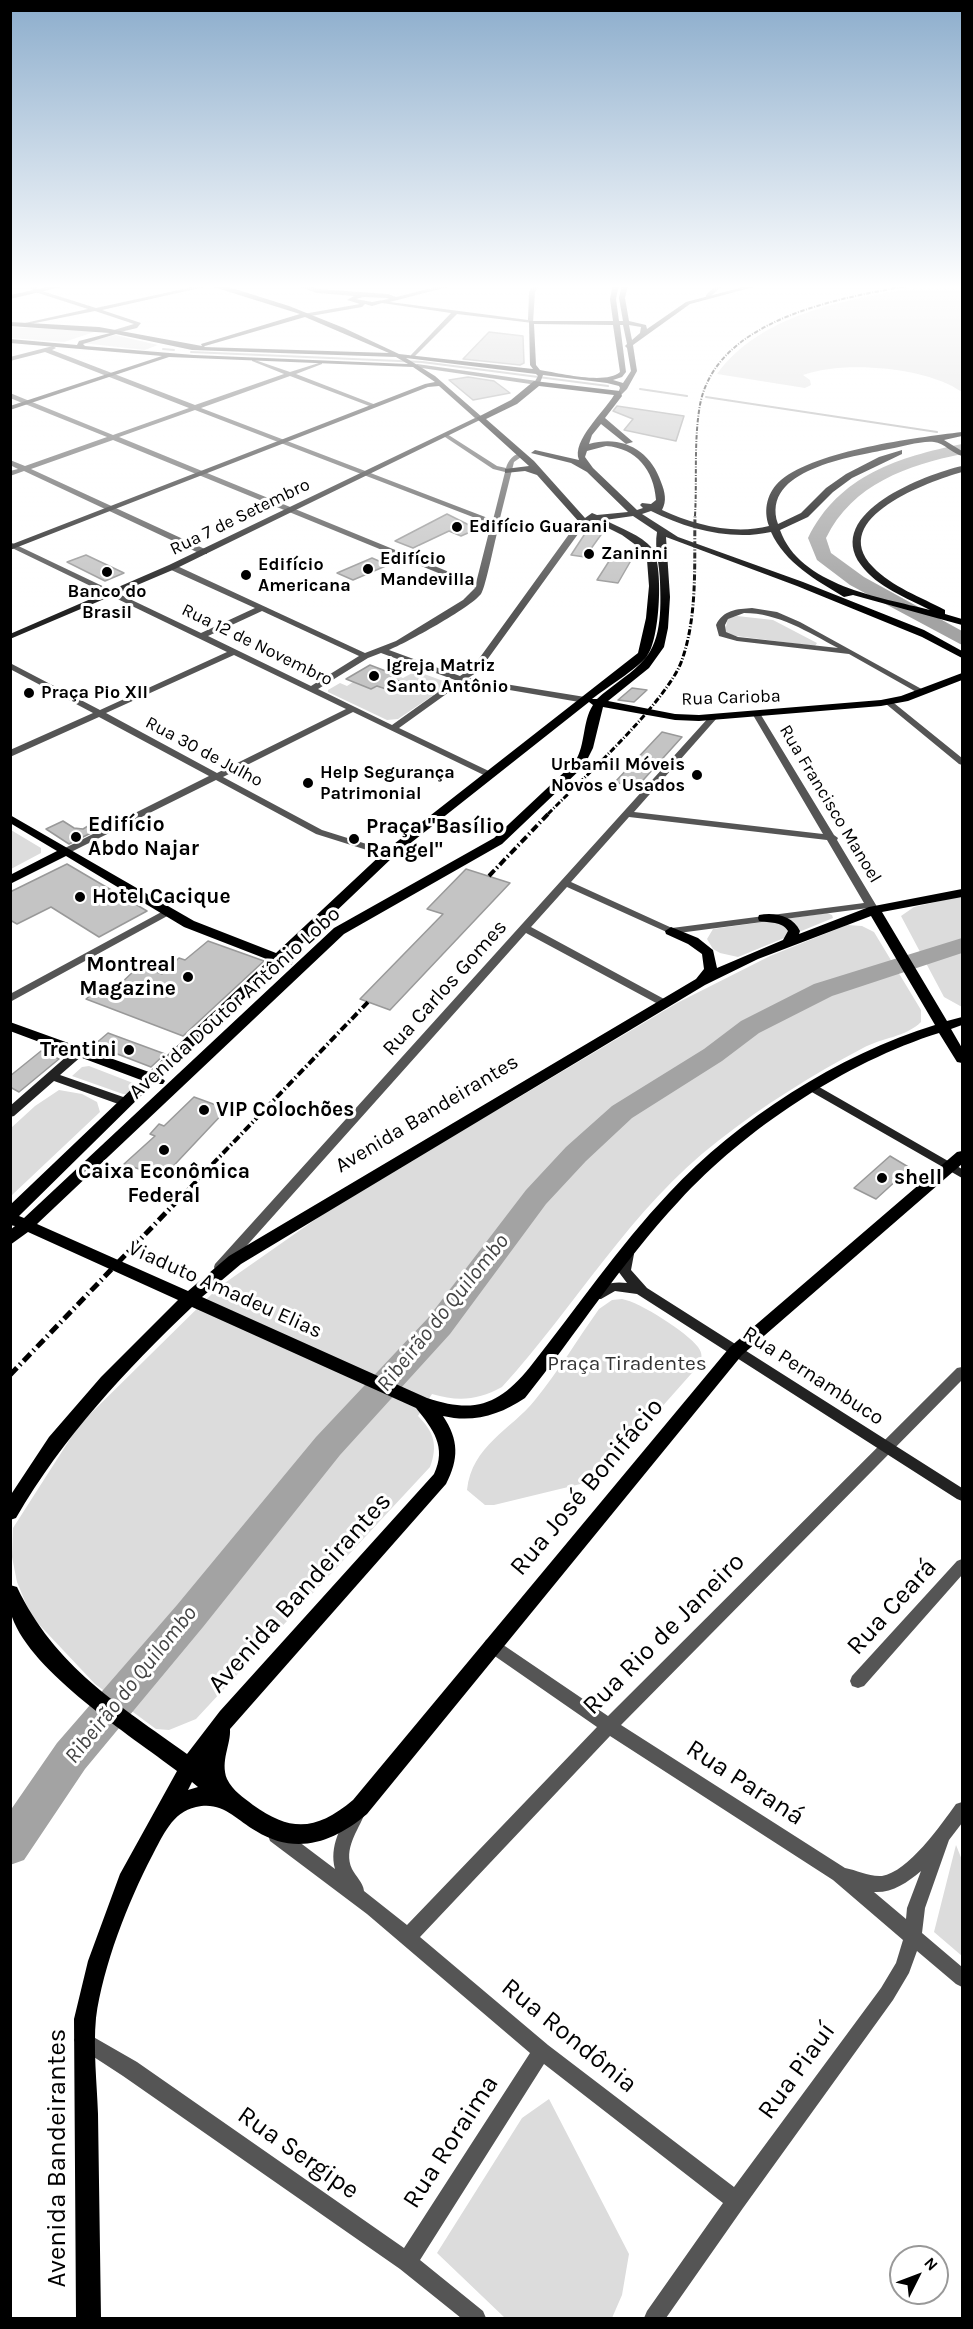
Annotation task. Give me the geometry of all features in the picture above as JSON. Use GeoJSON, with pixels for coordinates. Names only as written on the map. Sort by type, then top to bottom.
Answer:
{"type":"FeatureCollection","features":[{"type":"Feature","properties":{"kind":"main road"},"geometry":{"type":"LineString","coordinates":[[10,408],[57,393]]}},
{"type":"Feature","properties":{"kind":"main road"},"geometry":{"type":"LineString","coordinates":[[12,546],[408,393]]}},
{"type":"Feature","properties":{"kind":"main road"},"geometry":{"type":"LineString","coordinates":[[450,393],[522,454],[583,521],[594,517],[645,511],[661,500]]}},
{"type":"Feature","properties":{"kind":"main road"},"geometry":{"type":"LineString","coordinates":[[480,418],[514,402],[524,393]]}},
{"type":"Feature","properties":{"kind":"main road"},"geometry":{"type":"LineString","coordinates":[[590,470],[581,458],[588,435],[621,393]]}},
{"type":"Feature","properties":{"kind":"main road","name":"Rua 7 de Setembro"},"geometry":{"type":"LineString","coordinates":[[10,637],[172,567],[480,418]]}},
{"type":"Feature","properties":{"kind":"main road"},"geometry":{"type":"LineString","coordinates":[[600,418],[611,430],[644,452],[661,473],[668,508],[659,540],[665,577],[662,636],[655,656],[600,703]]}},
{"type":"Feature","properties":{"kind":"main road"},"geometry":{"type":"LineString","coordinates":[[963,434],[812,467],[784,481],[776,490],[770,508],[778,537],[802,566],[861,603],[963,655]]}},
{"type":"Feature","properties":{"kind":"main road"},"geometry":{"type":"LineString","coordinates":[[522,454],[568,448],[588,435]]}},
{"type":"Feature","properties":{"kind":"main road"},"geometry":{"type":"LineString","coordinates":[[619,492],[678,521],[731,530],[768,528],[788,523],[806,513],[819,498],[850,475],[934,439],[963,454]]}},
{"type":"Feature","properties":{"kind":"main road"},"geometry":{"type":"LineString","coordinates":[[582,450],[606,442],[631,448],[644,458],[654,474],[661,500],[660,507],[655,513],[618,524],[618,530],[623,534],[647,537],[662,529]]}},
{"type":"Feature","properties":{"kind":"main road"},"geometry":{"type":"LineString","coordinates":[[535,453],[574,461],[590,470],[667,527],[715,548],[846,591],[963,621]]}},
{"type":"Feature","properties":{"kind":"main road"},"geometry":{"type":"LineString","coordinates":[[508,471],[526,468],[540,473]]}},
{"type":"Feature","properties":{"kind":"main road"},"geometry":{"type":"LineString","coordinates":[[963,470],[926,480],[890,498],[868,517],[858,537],[860,555],[866,565],[898,589],[963,621]]}},
{"type":"Feature","properties":{"kind":"main road"},"geometry":{"type":"LineString","coordinates":[[619,492],[645,521],[675,539],[928,636]]}},
{"type":"Feature","properties":{"kind":"main road","name":"Avenida Doutor Antônio Lobo"},"geometry":{"type":"LineString","coordinates":[[13,1213],[125,1102],[389,854],[635,662],[647,644],[652,599],[651,556],[646,548],[564,498]]}},
{"type":"Feature","properties":{"kind":"main road"},"geometry":{"type":"LineString","coordinates":[[608,525],[604,519],[615,514]]}},
{"type":"Feature","properties":{"kind":"main road"},"geometry":{"type":"LineString","coordinates":[[639,518],[655,521],[662,529]]}},
{"type":"Feature","properties":{"kind":"main road","name":"Rua Carioba"},"geometry":{"type":"LineString","coordinates":[[585,700],[675,717],[713,718],[889,702],[923,692],[963,676]]}},
{"type":"Feature","properties":{"kind":"main road","name":"Avenida Doutor Antônio Lobo"},"geometry":{"type":"LineString","coordinates":[[10,1240],[339,930],[405,891],[460,865],[498,841],[522,821],[580,764],[589,751],[593,717],[600,703]]}},
{"type":"Feature","properties":{"kind":"main road"},"geometry":{"type":"LineString","coordinates":[[10,818],[167,912],[216,937],[300,967]]}},
{"type":"Feature","properties":{"kind":"main road"},"geometry":{"type":"LineString","coordinates":[[10,880],[66,851]]}},
{"type":"Feature","properties":{"kind":"main road","name":"Avenida Bandeirantes"},"geometry":{"type":"LineString","coordinates":[[10,1513],[33,1470],[91,1396],[205,1283],[274,1236],[662,1002],[700,982],[872,908],[963,893]]}},
{"type":"Feature","properties":{"kind":"main road"},"geometry":{"type":"LineString","coordinates":[[872,908],[960,1056]]}},
{"type":"Feature","properties":{"kind":"main road"},"geometry":{"type":"LineString","coordinates":[[764,918],[782,920],[791,925],[794,932],[788,943]]}},
{"type":"Feature","properties":{"kind":"main road"},"geometry":{"type":"LineString","coordinates":[[671,931],[693,941],[708,953],[711,969],[700,982]]}},
{"type":"Feature","properties":{"kind":"main road"},"geometry":{"type":"LineString","coordinates":[[420,1402],[441,1410],[469,1414],[490,1409],[510,1400],[534,1375],[654,1219],[699,1172],[770,1116],[878,1051],[963,1021]]}},
{"type":"Feature","properties":{"kind":"main road"},"geometry":{"type":"LineString","coordinates":[[10,1026],[172,1087]]}},
{"type":"Feature","properties":{"kind":"main road"},"geometry":{"type":"LineString","coordinates":[[915,1037],[944,1042],[960,1056]]}},
{"type":"Feature","properties":{"kind":"main road"},"geometry":{"type":"LineString","coordinates":[[10,1113],[79,1052]]}},
{"type":"Feature","properties":{"kind":"main road"},"geometry":{"type":"LineString","coordinates":[[52,1076],[148,1111]]}},
{"type":"Feature","properties":{"kind":"main road"},"geometry":{"type":"LineString","coordinates":[[814,1088],[956,1170]]}},
{"type":"Feature","properties":{"kind":"main road","name":"Rua José Bonifácio"},"geometry":{"type":"LineString","coordinates":[[264,1825],[287,1835],[306,1836],[339,1826],[360,1807],[491,1645],[736,1351],[956,1170],[963,1156]]}},
{"type":"Feature","properties":{"kind":"main road","name":"Viaduto Amadeu Elias"},"geometry":{"type":"LineString","coordinates":[[13,1213],[420,1402]]}},
{"type":"Feature","properties":{"kind":"main road"},"geometry":{"type":"LineString","coordinates":[[630,1249],[625,1260],[624,1271],[642,1291]]}},
{"type":"Feature","properties":{"kind":"main road"},"geometry":{"type":"LineString","coordinates":[[594,1298],[613,1286],[628,1286],[642,1291]]}},
{"type":"Feature","properties":{"kind":"main road","name":"Rua Pernambuco"},"geometry":{"type":"LineString","coordinates":[[642,1291],[963,1495]]}},
{"type":"Feature","properties":{"kind":"main road","name":"Avenida Bandeirantes"},"geometry":{"type":"LineString","coordinates":[[88,2319],[83,2040],[85,2019],[99,1961],[131,1874],[154,1828],[189,1768],[227,1717],[440,1479],[447,1467],[449,1441],[435,1416],[420,1402]]}},
{"type":"Feature","properties":{"kind":"main road"},"geometry":{"type":"LineString","coordinates":[[10,1499],[33,1470]]}},
{"type":"Feature","properties":{"kind":"main road"},"geometry":{"type":"LineString","coordinates":[[10,1593],[27,1625],[48,1653],[89,1693],[189,1768]]}},
{"type":"Feature","properties":{"kind":"main road"},"geometry":{"type":"LineString","coordinates":[[227,1717],[219,1736],[214,1763],[219,1784],[232,1801]]}},
{"type":"Feature","properties":{"kind":"main road","name":"Rua Rondônia"},"geometry":{"type":"LineString","coordinates":[[189,1768],[264,1825]]}},
{"type":"Feature","properties":{"kind":"main road"},"geometry":{"type":"LineString","coordinates":[[154,1828],[176,1806],[189,1799],[213,1796],[232,1801]]}},
{"type":"Feature","properties":{"kind":"street"},"geometry":{"type":"LineString","coordinates":[[156,393],[497,524]]}},
{"type":"Feature","properties":{"kind":"street"},"geometry":{"type":"LineString","coordinates":[[10,474],[237,393]]}},
{"type":"Feature","properties":{"kind":"street"},"geometry":{"type":"LineString","coordinates":[[339,393],[374,406]]}},
{"type":"Feature","properties":{"kind":"street"},"geometry":{"type":"LineString","coordinates":[[10,395],[479,587]]}},
{"type":"Feature","properties":{"kind":"street"},"geometry":{"type":"LineString","coordinates":[[445,435],[495,468],[508,471]]}},
{"type":"Feature","properties":{"kind":"street"},"geometry":{"type":"LineString","coordinates":[[312,689],[365,656],[405,639],[466,602],[479,587],[497,524],[511,461],[522,454]]}},
{"type":"Feature","properties":{"kind":"street"},"geometry":{"type":"LineString","coordinates":[[10,462],[204,552]]}},
{"type":"Feature","properties":{"kind":"street"},"geometry":{"type":"LineString","coordinates":[[393,728],[476,669],[583,521]]}},
{"type":"Feature","properties":{"kind":"street","name":"Rua 12 de Novembro"},"geometry":{"type":"LineString","coordinates":[[12,546],[489,775]]}},
{"type":"Feature","properties":{"kind":"street"},"geometry":{"type":"LineString","coordinates":[[172,567],[365,656]]}},
{"type":"Feature","properties":{"kind":"street"},"geometry":{"type":"LineString","coordinates":[[201,636],[263,608]]}},
{"type":"Feature","properties":{"kind":"street"},"geometry":{"type":"LineString","coordinates":[[848,652],[737,639],[722,634],[720,624],[723,619],[735,612],[766,613],[778,616],[848,652],[923,692]]}},
{"type":"Feature","properties":{"kind":"street","name":"Rua Carioba"},"geometry":{"type":"LineString","coordinates":[[381,650],[463,680],[585,700]]}},
{"type":"Feature","properties":{"kind":"street"},"geometry":{"type":"LineString","coordinates":[[10,754],[234,652]]}},
{"type":"Feature","properties":{"kind":"street","name":"Rua 30 de Julho"},"geometry":{"type":"LineString","coordinates":[[10,665],[320,832],[389,854]]}},
{"type":"Feature","properties":{"kind":"street"},"geometry":{"type":"LineString","coordinates":[[889,702],[963,762]]}},
{"type":"Feature","properties":{"kind":"street"},"geometry":{"type":"LineString","coordinates":[[66,851],[353,709]]}},
{"type":"Feature","properties":{"kind":"street","name":"Rua Francisco Manoel"},"geometry":{"type":"LineString","coordinates":[[757,715],[833,838],[872,908]]}},
{"type":"Feature","properties":{"kind":"street","name":"Rua Carlos Gomes"},"geometry":{"type":"LineString","coordinates":[[205,1283],[713,718]]}},
{"type":"Feature","properties":{"kind":"street"},"geometry":{"type":"LineString","coordinates":[[627,814],[833,838]]}},
{"type":"Feature","properties":{"kind":"street"},"geometry":{"type":"LineString","coordinates":[[566,882],[671,931],[764,918],[872,908]]}},
{"type":"Feature","properties":{"kind":"street"},"geometry":{"type":"LineString","coordinates":[[10,999],[167,912]]}},
{"type":"Feature","properties":{"kind":"street"},"geometry":{"type":"LineString","coordinates":[[525,928],[662,1002]]}},
{"type":"Feature","properties":{"kind":"street","name":"Rua Rio de Janeiro"},"geometry":{"type":"LineString","coordinates":[[407,1938],[609,1726],[885,1447],[963,1372]]}},
{"type":"Feature","properties":{"kind":"street","name":"Rua Ceará"},"geometry":{"type":"LineString","coordinates":[[858,1681],[963,1565]]}},
{"type":"Feature","properties":{"kind":"street","name":"Rua Paraná"},"geometry":{"type":"LineString","coordinates":[[491,1645],[609,1726],[839,1874],[963,1977]]}},
{"type":"Feature","properties":{"kind":"street","name":"Rua Rondônia"},"geometry":{"type":"LineString","coordinates":[[360,1807],[341,1847],[341,1865],[346,1877],[373,1908]]}},
{"type":"Feature","properties":{"kind":"street","name":"Rua Piauí"},"geometry":{"type":"LineString","coordinates":[[839,1874],[864,1882],[883,1884],[900,1880],[963,1810]]}},
{"type":"Feature","properties":{"kind":"street","name":"Rua Rondônia"},"geometry":{"type":"LineString","coordinates":[[264,1825],[373,1908],[542,2051],[736,2201]]}},
{"type":"Feature","properties":{"kind":"street","name":"Rua Piauí"},"geometry":{"type":"LineString","coordinates":[[654,2319],[736,2201],[887,1994],[903,1967],[912,1936],[916,1908],[942,1836]]}},
{"type":"Feature","properties":{"kind":"street","name":"Rua Sergipe"},"geometry":{"type":"LineString","coordinates":[[83,2040],[130,2069],[407,2262],[476,2319]]}},
{"type":"Feature","properties":{"kind":"street","name":"Rua Roraima"},"geometry":{"type":"LineString","coordinates":[[407,2262],[542,2051]]}},
{"type":"Feature","properties":{"kind":"green space"},"geometry":{"type":"Polygon","coordinates":[[[737,616],[773,620],[817,643],[815,646],[728,635],[725,631],[728,618],[737,616]]]}},
{"type":"Feature","properties":{"kind":"green space"},"geometry":{"type":"Polygon","coordinates":[[[416,671],[446,682],[447,686],[398,719],[387,720],[328,692],[340,683],[347,686],[353,682],[371,689],[398,681],[391,678],[396,675],[403,678],[416,671]]]}},
{"type":"Feature","properties":{"kind":"green space"},"geometry":{"type":"Polygon","coordinates":[[[11,830],[41,848],[41,853],[11,869],[11,830]]]}},
{"type":"Feature","properties":{"kind":"green space"},"geometry":{"type":"Polygon","coordinates":[[[962,896],[962,1007],[944,997],[901,916],[914,907],[962,896]]]}},
{"type":"Feature","properties":{"kind":"green space"},"geometry":{"type":"Polygon","coordinates":[[[827,913],[833,918],[738,957],[713,949],[707,939],[713,929],[827,913]]]}},
{"type":"Feature","properties":{"kind":"green space"},"geometry":{"type":"Polygon","coordinates":[[[847,925],[862,926],[874,932],[921,1010],[921,1022],[908,1031],[863,1048],[807,1080],[735,1128],[686,1168],[630,1227],[555,1324],[502,1387],[485,1395],[460,1399],[432,1394],[418,1416],[428,1428],[433,1439],[434,1452],[430,1467],[196,1719],[169,1730],[156,1729],[95,1684],[31,1616],[17,1582],[12,1557],[13,1528],[79,1425],[219,1287],[346,1198],[426,1148],[506,1105],[677,1003],[770,956],[847,925]]]}},
{"type":"Feature","properties":{"kind":"green space"},"geometry":{"type":"Polygon","coordinates":[[[89,1066],[138,1087],[132,1094],[123,1094],[72,1076],[82,1067],[89,1066]]]}},
{"type":"Feature","properties":{"kind":"green space"},"geometry":{"type":"Polygon","coordinates":[[[59,1090],[82,1094],[97,1102],[100,1112],[11,1196],[11,1128],[35,1106],[59,1090]]]}},
{"type":"Feature","properties":{"kind":"green space","name":"Praça Tiradentes"},"geometry":{"type":"Polygon","coordinates":[[[622,1299],[651,1312],[693,1341],[701,1352],[699,1365],[597,1480],[494,1505],[485,1505],[467,1490],[470,1474],[476,1461],[494,1439],[535,1400],[599,1309],[612,1300],[622,1299]]]}},
{"type":"Feature","properties":{"kind":"green space"},"geometry":{"type":"Polygon","coordinates":[[[956,1845],[962,1860],[962,1956],[934,1932],[956,1845]]]}},
{"type":"Feature","properties":{"kind":"green space"},"geometry":{"type":"Polygon","coordinates":[[[549,2099],[629,2254],[622,2295],[612,2318],[505,2318],[437,2253],[522,2118],[549,2099]]]}},
{"type":"Feature","properties":{"kind":"building"},"geometry":{"type":"Polygon","coordinates":[[[464,393],[510,393],[473,400],[464,393]]]}},
{"type":"Feature","properties":{"kind":"building"},"geometry":{"type":"Polygon","coordinates":[[[617,406],[684,416],[676,441],[624,430],[633,419],[613,411],[617,406]]]}},
{"type":"Feature","properties":{"kind":"building"},"geometry":{"type":"Polygon","coordinates":[[[447,514],[477,529],[461,536],[449,531],[413,548],[395,541],[447,514]]]}},
{"type":"Feature","properties":{"kind":"building"},"geometry":{"type":"Polygon","coordinates":[[[590,526],[603,532],[585,557],[571,555],[590,526]]]}},
{"type":"Feature","properties":{"kind":"building","name":"Banco do Brasil"},"geometry":{"type":"Polygon","coordinates":[[[86,555],[124,573],[105,581],[67,562],[86,555]]]}},
{"type":"Feature","properties":{"kind":"building"},"geometry":{"type":"Polygon","coordinates":[[[613,555],[633,557],[618,583],[597,580],[613,555]]]}},
{"type":"Feature","properties":{"kind":"building","name":"Edifício Mandevilla"},"geometry":{"type":"Polygon","coordinates":[[[372,558],[388,565],[353,580],[337,573],[372,558]]]}},
{"type":"Feature","properties":{"kind":"building","name":"Igreja Matriz Santo Antônio"},"geometry":{"type":"Polygon","coordinates":[[[370,665],[396,675],[391,678],[399,681],[386,689],[377,686],[371,689],[346,679],[370,665]]]}},
{"type":"Feature","properties":{"kind":"building"},"geometry":{"type":"Polygon","coordinates":[[[632,688],[647,690],[634,702],[618,700],[632,688]]]}},
{"type":"Feature","properties":{"kind":"building"},"geometry":{"type":"Polygon","coordinates":[[[662,732],[682,737],[636,788],[615,782],[662,732]]]}},
{"type":"Feature","properties":{"kind":"building","name":"Edifício Abdo Najar"},"geometry":{"type":"Polygon","coordinates":[[[63,821],[74,828],[83,829],[93,823],[101,828],[69,844],[46,829],[63,821]]]}},
{"type":"Feature","properties":{"kind":"building","name":"Hotel Cacique"},"geometry":{"type":"Polygon","coordinates":[[[67,864],[147,911],[99,937],[51,907],[17,924],[10,920],[10,892],[67,864]]]}},
{"type":"Feature","properties":{"kind":"building"},"geometry":{"type":"Polygon","coordinates":[[[466,869],[510,883],[390,1010],[360,999],[443,914],[427,909],[466,869]]]}},
{"type":"Feature","properties":{"kind":"building"},"geometry":{"type":"Polygon","coordinates":[[[208,941],[264,961],[183,1036],[86,999],[101,987],[113,991],[139,966],[162,974],[179,958],[185,960],[208,941]]]}},
{"type":"Feature","properties":{"kind":"building","name":"Trentini"},"geometry":{"type":"Polygon","coordinates":[[[108,1033],[165,1054],[151,1067],[94,1045],[108,1033]]]}},
{"type":"Feature","properties":{"kind":"building"},"geometry":{"type":"Polygon","coordinates":[[[41,1051],[59,1059],[19,1092],[10,1087],[10,1076],[41,1051]]]}},
{"type":"Feature","properties":{"kind":"building"},"geometry":{"type":"Polygon","coordinates":[[[194,1097],[227,1109],[163,1177],[124,1164],[155,1136],[150,1134],[159,1124],[164,1126],[194,1097]]]}},
{"type":"Feature","properties":{"kind":"building","name":"shell"},"geometry":{"type":"Polygon","coordinates":[[[890,1156],[910,1168],[876,1199],[854,1188],[890,1156]]]}},
{"type":"Feature","properties":{"kind":"waterway"},"geometry":{"type":"LineString","coordinates":[[665,393],[687,396]]}},
{"type":"Feature","properties":{"kind":"waterway"},"geometry":{"type":"LineString","coordinates":[[706,397],[937,432]]}},
{"type":"Feature","properties":{"kind":"waterway","name":"Ribeirão do Quilombo"},"geometry":{"type":"LineString","coordinates":[[962,449],[921,457],[876,478],[846,499],[833,512],[817,538],[823,556],[857,581],[962,639]]}},
{"type":"Feature","properties":{"kind":"waterway","name":"Ribeirão do Quilombo"},"geometry":{"type":"LineString","coordinates":[[10,1846],[71,1756],[190,1616],[328,1446],[439,1326],[536,1197],[576,1154],[622,1112],[713,1055],[750,1027],[823,990],[962,945]]}},
{"type":"Feature","properties":{"kind":"railway"},"geometry":{"type":"LineString","coordinates":[[695,516],[699,411],[705,393]]}},
{"type":"Feature","properties":{"kind":"railway"},"geometry":{"type":"LineString","coordinates":[[549,813],[642,718],[674,677],[682,660],[691,625],[695,569],[695,516]]}},
{"type":"Feature","properties":{"kind":"railway"},"geometry":{"type":"LineString","coordinates":[[489,876],[549,813]]}},
{"type":"Feature","properties":{"kind":"railway"},"geometry":{"type":"LineString","coordinates":[[180,1198],[368,1002]]}},
{"type":"Feature","properties":{"kind":"railway"},"geometry":{"type":"LineString","coordinates":[[10,1375],[181,1197]]}},
{"type":"Feature","properties":{"kind":"place","name":"Edifício Guarani"},"geometry":{"type":"Point","coordinates":[457,527]}},
{"type":"Feature","properties":{"kind":"place","name":"Zaninni"},"geometry":{"type":"Point","coordinates":[589,554]}},
{"type":"Feature","properties":{"kind":"place","name":"Edifício Mandevilla"},"geometry":{"type":"Point","coordinates":[368,569]}},
{"type":"Feature","properties":{"kind":"place","name":"Banco do Brasil"},"geometry":{"type":"Point","coordinates":[107,572]}},
{"type":"Feature","properties":{"kind":"place","name":"Edifício Americana"},"geometry":{"type":"Point","coordinates":[246,575]}},
{"type":"Feature","properties":{"kind":"place","name":"Igreja Matriz Santo Antônio"},"geometry":{"type":"Point","coordinates":[374,676]}},
{"type":"Feature","properties":{"kind":"place","name":"Praça Pio XII"},"geometry":{"type":"Point","coordinates":[29,693]}},
{"type":"Feature","properties":{"kind":"place","name":"Urbamil Móveis Novos e Usados"},"geometry":{"type":"Point","coordinates":[697,775]}},
{"type":"Feature","properties":{"kind":"place","name":"Help Segurança Patrimonial"},"geometry":{"type":"Point","coordinates":[308,783]}},
{"type":"Feature","properties":{"kind":"place","name":"Edifício Abdo Najar"},"geometry":{"type":"Point","coordinates":[76,837]}},
{"type":"Feature","properties":{"kind":"place","name":"Praça \"Basílio Rangel\""},"geometry":{"type":"Point","coordinates":[354,839]}},
{"type":"Feature","properties":{"kind":"place","name":"Hotel Cacique"},"geometry":{"type":"Point","coordinates":[80,897]}},
{"type":"Feature","properties":{"kind":"place","name":"Montreal Magazine"},"geometry":{"type":"Point","coordinates":[188,977]}},
{"type":"Feature","properties":{"kind":"place","name":"Trentini"},"geometry":{"type":"Point","coordinates":[129,1050]}},
{"type":"Feature","properties":{"kind":"place","name":"VIP Colochões"},"geometry":{"type":"Point","coordinates":[204,1110]}},
{"type":"Feature","properties":{"kind":"place","name":"Caixa Econômica Federal"},"geometry":{"type":"Point","coordinates":[164,1150]}},
{"type":"Feature","properties":{"kind":"place","name":"shell"},"geometry":{"type":"Point","coordinates":[882,1178]}}]}
